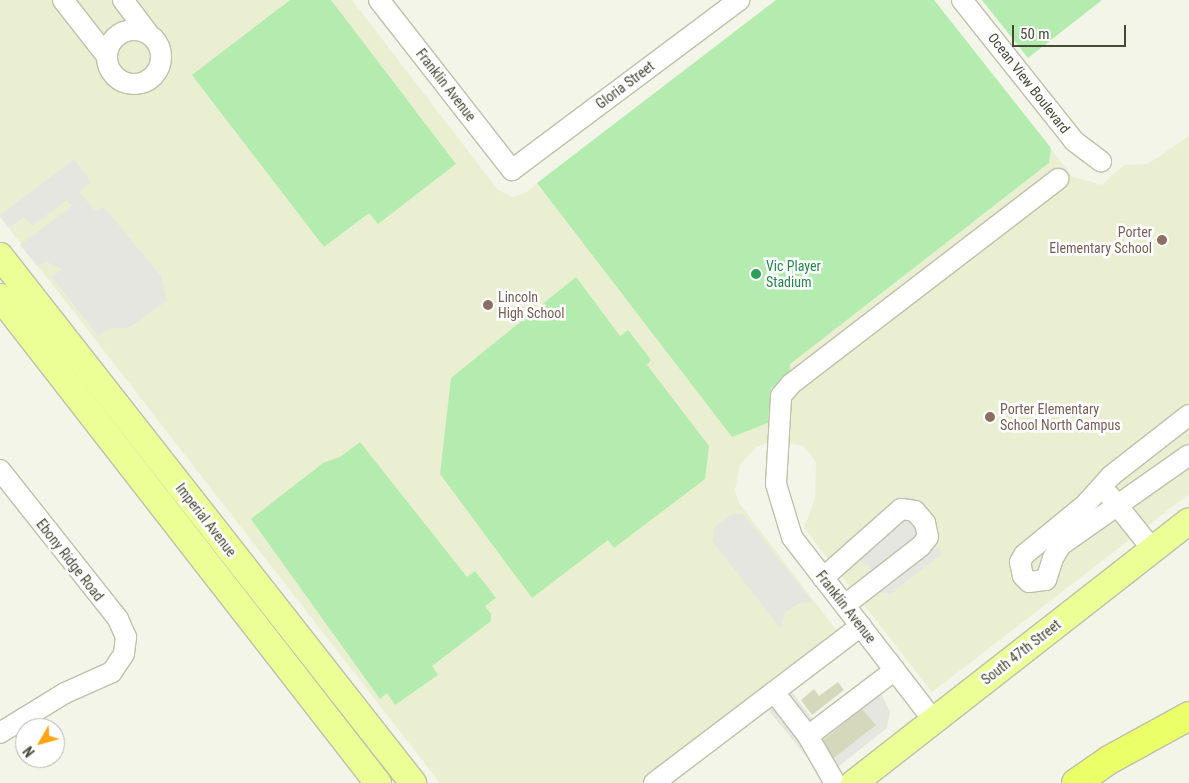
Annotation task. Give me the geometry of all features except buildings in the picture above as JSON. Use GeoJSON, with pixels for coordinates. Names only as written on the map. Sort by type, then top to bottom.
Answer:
{"type":"FeatureCollection","features":[{"type":"Feature","properties":{"kind":"highway"},"geometry":{"type":"LineString","coordinates":[[1076,783],[1109,760],[1189,716]]}},
{"type":"Feature","properties":{"kind":"main road","name":"Imperial Avenue"},"geometry":{"type":"LineString","coordinates":[[3,268],[412,783]]}},
{"type":"Feature","properties":{"kind":"main road","name":"Imperial Avenue"},"geometry":{"type":"LineString","coordinates":[[0,297],[378,783]]}},
{"type":"Feature","properties":{"kind":"main road","name":"South 47th Street"},"geometry":{"type":"LineString","coordinates":[[854,783],[1189,521]]}},
{"type":"Feature","properties":{"kind":"street"},"geometry":{"type":"LineString","coordinates":[[63,0],[106,55]]}},
{"type":"Feature","properties":{"kind":"street"},"geometry":{"type":"LineString","coordinates":[[123,0],[155,40],[161,57],[155,73],[149,79],[133,84],[117,78],[107,64],[108,46],[121,32],[130,29],[148,33]]}},
{"type":"Feature","properties":{"kind":"street","name":"Franklin Avenue"},"geometry":{"type":"LineString","coordinates":[[379,0],[512,170]]}},
{"type":"Feature","properties":{"kind":"street","name":"Gloria Street"},"geometry":{"type":"LineString","coordinates":[[512,170],[739,0]]}},
{"type":"Feature","properties":{"kind":"street","name":"Ocean View Boulevard"},"geometry":{"type":"LineString","coordinates":[[962,0],[1074,141],[1101,161]]}},
{"type":"Feature","properties":{"kind":"street","name":"Franklin Avenue"},"geometry":{"type":"LineString","coordinates":[[934,721],[792,537],[776,484],[781,396],[791,384],[1058,179]]}},
{"type":"Feature","properties":{"kind":"street"},"geometry":{"type":"LineString","coordinates":[[1189,415],[1111,476],[1102,488],[1024,555],[1020,562],[1023,576],[1029,582],[1046,580],[1052,558],[1061,545],[1189,455]]}},
{"type":"Feature","properties":{"kind":"street","name":"Ebony Ridge Road"},"geometry":{"type":"LineString","coordinates":[[0,470],[118,619],[126,637],[124,654],[112,672],[65,693],[0,733]]}},
{"type":"Feature","properties":{"kind":"street"},"geometry":{"type":"LineString","coordinates":[[1102,488],[1153,550]]}},
{"type":"Feature","properties":{"kind":"street"},"geometry":{"type":"LineString","coordinates":[[823,578],[902,509],[915,510],[925,523],[928,537],[921,546],[845,605]]}},
{"type":"Feature","properties":{"kind":"street"},"geometry":{"type":"LineString","coordinates":[[654,783],[861,626]]}},
{"type":"Feature","properties":{"kind":"street"},"geometry":{"type":"LineString","coordinates":[[808,736],[895,670]]}},
{"type":"Feature","properties":{"kind":"street"},"geometry":{"type":"LineString","coordinates":[[774,692],[808,736],[835,783]]}},
{"type":"Feature","properties":{"kind":"shaded area","name":"Lincoln High School"},"geometry":{"type":"Polygon","coordinates":[[[0,0],[352,0],[498,190],[513,197],[525,193],[776,0],[934,0],[1073,177],[1102,185],[1124,165],[1148,164],[1189,136],[1189,494],[932,692],[804,528],[815,499],[816,462],[803,445],[769,442],[756,447],[740,465],[735,490],[739,503],[840,635],[647,783],[440,783],[0,217],[0,0]]]}},
{"type":"Feature","properties":{"kind":"shaded area"},"geometry":{"type":"Polygon","coordinates":[[[74,159],[91,182],[80,192],[94,210],[104,207],[161,276],[167,301],[128,328],[110,328],[98,336],[52,277],[62,269],[47,262],[37,266],[20,245],[72,206],[67,200],[32,226],[24,217],[9,228],[0,215],[74,159]]]}},
{"type":"Feature","properties":{"kind":"shaded area"},"geometry":{"type":"Polygon","coordinates":[[[904,497],[913,497],[936,527],[930,549],[940,548],[941,555],[890,594],[873,591],[867,584],[870,566],[863,565],[859,558],[842,559],[844,542],[904,497]]]}},
{"type":"Feature","properties":{"kind":"shaded area"},"geometry":{"type":"Polygon","coordinates":[[[731,514],[743,514],[813,602],[799,603],[785,613],[781,629],[712,541],[715,527],[731,514]]]}},
{"type":"Feature","properties":{"kind":"shaded area"},"geometry":{"type":"Polygon","coordinates":[[[788,687],[824,734],[881,693],[890,712],[887,728],[824,778],[765,706],[788,687]]]}},
{"type":"Feature","properties":{"kind":"green space"},"geometry":{"type":"Polygon","coordinates":[[[290,0],[331,0],[456,164],[378,224],[369,213],[324,247],[192,75],[290,0]]]}},
{"type":"Feature","properties":{"kind":"green space","name":"Vic Player Stadium"},"geometry":{"type":"Polygon","coordinates":[[[776,0],[934,0],[1051,148],[1049,163],[790,364],[789,376],[771,388],[768,423],[732,437],[537,183],[776,0]]]}},
{"type":"Feature","properties":{"kind":"green space"},"geometry":{"type":"Polygon","coordinates":[[[982,0],[1102,0],[1028,58],[982,0]]]}},
{"type":"Feature","properties":{"kind":"green space"},"geometry":{"type":"Polygon","coordinates":[[[576,277],[620,336],[628,330],[651,360],[647,365],[709,446],[705,479],[614,548],[608,540],[532,598],[440,474],[451,378],[576,277]]]}},
{"type":"Feature","properties":{"kind":"green space"},"geometry":{"type":"Polygon","coordinates":[[[360,442],[467,577],[475,571],[496,598],[485,606],[491,614],[491,621],[432,666],[438,675],[395,705],[387,693],[380,699],[251,519],[323,463],[340,457],[360,442]]]}},
{"type":"Feature","properties":{"kind":"place","name":"Porter Elementary School"},"geometry":{"type":"Point","coordinates":[1162,240]}},
{"type":"Feature","properties":{"kind":"place","name":"Vic Player Stadium"},"geometry":{"type":"Point","coordinates":[756,274]}},
{"type":"Feature","properties":{"kind":"place","name":"Lincoln High School"},"geometry":{"type":"Point","coordinates":[488,305]}},
{"type":"Feature","properties":{"kind":"place","name":"Porter Elementary School North Campus"},"geometry":{"type":"Point","coordinates":[990,417]}}]}
